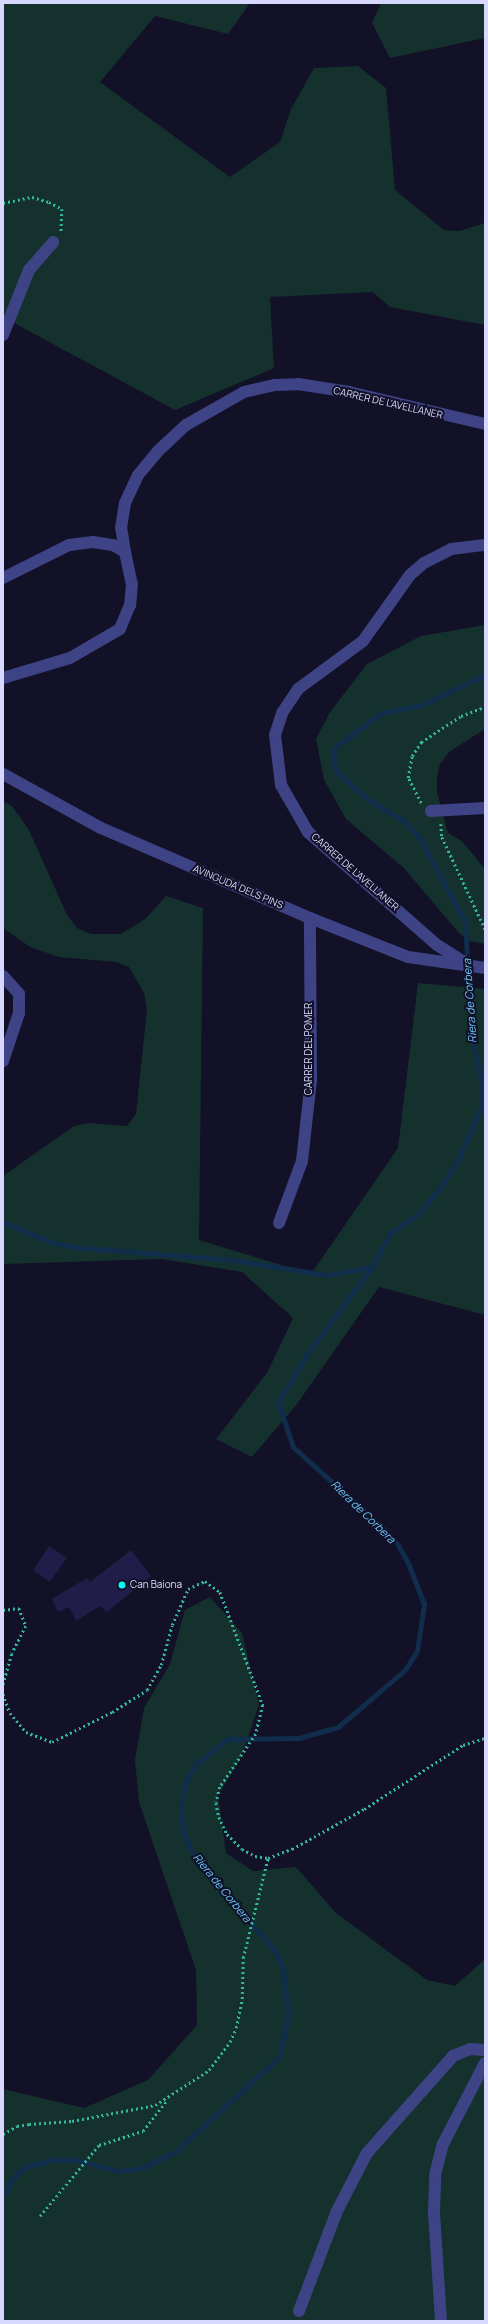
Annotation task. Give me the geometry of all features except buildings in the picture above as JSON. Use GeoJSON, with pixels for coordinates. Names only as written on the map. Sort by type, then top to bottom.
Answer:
{"type":"FeatureCollection","features":[{"type":"Feature","properties":{"kind":"street"},"geometry":{"type":"LineString","coordinates":[[3,335],[29,270],[53,242]]}},
{"type":"Feature","properties":{"kind":"street","name":"CARRER DE L'AVELLANER"},"geometry":{"type":"LineString","coordinates":[[3,678],[70,658],[120,629],[130,605],[132,584],[121,528],[125,503],[138,475],[157,452],[186,425],[244,392],[275,385],[298,384],[349,392],[485,424]]}},
{"type":"Feature","properties":{"kind":"street"},"geometry":{"type":"LineString","coordinates":[[3,578],[69,545],[93,542],[112,545],[125,552]]}},
{"type":"Feature","properties":{"kind":"street","name":"CARRER DE L'AVELLANER"},"geometry":{"type":"LineString","coordinates":[[472,967],[437,945],[308,832],[281,785],[275,735],[282,713],[298,689],[363,641],[410,575],[424,563],[451,549],[485,545]]}},
{"type":"Feature","properties":{"kind":"street","name":"AVINGUDA DELS PINS"},"geometry":{"type":"LineString","coordinates":[[3,774],[101,828],[310,918],[408,957],[485,968]]}},
{"type":"Feature","properties":{"kind":"street"},"geometry":{"type":"LineString","coordinates":[[431,811],[485,808]]}},
{"type":"Feature","properties":{"kind":"street","name":"CARRER DEL POMER"},"geometry":{"type":"LineString","coordinates":[[279,1223],[302,1161],[311,1079],[310,918]]}},
{"type":"Feature","properties":{"kind":"street"},"geometry":{"type":"LineString","coordinates":[[3,976],[19,994],[19,1013],[3,1061]]}},
{"type":"Feature","properties":{"kind":"street"},"geometry":{"type":"LineString","coordinates":[[299,2311],[337,2211],[367,2153],[453,2056],[470,2049],[485,2050]]}},
{"type":"Feature","properties":{"kind":"street"},"geometry":{"type":"LineString","coordinates":[[441,2321],[434,2212],[435,2175],[443,2144],[485,2063]]}},
{"type":"Feature","properties":{"kind":"path"},"geometry":{"type":"LineString","coordinates":[[3,203],[32,197],[62,209],[63,230],[53,242]]}},
{"type":"Feature","properties":{"kind":"path"},"geometry":{"type":"LineString","coordinates":[[3,1694],[10,1713],[26,1732],[52,1742],[112,1712],[147,1690],[161,1665],[172,1625],[188,1589],[205,1581],[220,1592],[263,1705],[256,1734],[220,1786],[216,1802],[218,1817],[227,1834],[242,1849],[255,1856],[268,1858],[292,1849],[364,1809],[463,1745],[485,1738]]}},
{"type":"Feature","properties":{"kind":"path"},"geometry":{"type":"LineString","coordinates":[[3,1610],[19,1608],[26,1626],[12,1654],[3,1686]]}},
{"type":"Feature","properties":{"kind":"path"},"geometry":{"type":"LineString","coordinates":[[3,2134],[17,2126],[43,2121],[72,2121],[141,2108],[169,2098],[209,2070],[230,2042],[236,2028],[242,1999],[243,1958],[268,1858]]}},
{"type":"Feature","properties":{"kind":"path"},"geometry":{"type":"LineString","coordinates":[[40,2216],[99,2145],[143,2131],[169,2098]]}},
{"type":"Feature","properties":{"kind":"green space"},"geometry":{"type":"Polygon","coordinates":[[[3,3],[250,3],[228,34],[155,16],[100,82],[230,177],[280,142],[291,109],[314,68],[358,66],[386,88],[395,190],[444,230],[459,231],[485,223],[485,325],[390,307],[373,292],[270,297],[274,368],[175,410],[3,317],[3,3]]]}},
{"type":"Feature","properties":{"kind":"green space"},"geometry":{"type":"Polygon","coordinates":[[[381,3],[485,3],[485,38],[390,58],[372,23],[381,3]]]}},
{"type":"Feature","properties":{"kind":"green space"},"geometry":{"type":"Polygon","coordinates":[[[485,625],[485,729],[449,752],[440,764],[437,777],[437,792],[448,833],[462,841],[485,869],[485,944],[470,941],[459,933],[404,868],[346,819],[324,780],[316,739],[330,712],[367,664],[421,636],[485,625]]]}},
{"type":"Feature","properties":{"kind":"green space"},"geometry":{"type":"Polygon","coordinates":[[[3,801],[12,806],[29,830],[67,915],[77,928],[91,934],[121,934],[145,919],[166,896],[203,908],[199,1240],[311,1274],[398,1148],[418,983],[485,989],[485,1315],[379,1287],[297,1404],[252,1457],[216,1439],[267,1373],[293,1318],[242,1272],[162,1259],[3,1264],[3,1176],[74,1126],[89,1123],[127,1126],[136,1114],[147,1009],[144,993],[129,967],[116,962],[59,957],[30,947],[3,928],[3,801]]]}},
{"type":"Feature","properties":{"kind":"green space"},"geometry":{"type":"Polygon","coordinates":[[[210,1597],[242,1633],[259,1705],[241,1758],[218,1795],[226,1853],[253,1871],[296,1867],[336,1913],[427,1980],[455,1986],[485,1959],[485,2321],[3,2321],[3,2089],[84,2108],[148,2080],[197,2025],[196,1970],[139,1802],[135,1760],[144,1708],[170,1664],[185,1610],[210,1597]]]}},
{"type":"Feature","properties":{"kind":"waterway","name":"Riera de Corbera"},"geometry":{"type":"LineString","coordinates":[[3,2196],[12,2180],[24,2167],[53,2160],[77,2160],[117,2171],[139,2169],[175,2152],[280,2056],[288,2014],[283,1968],[275,1951],[199,1864],[188,1845],[182,1826],[181,1804],[186,1781],[197,1763],[228,1739],[299,1738],[338,1727],[405,1670],[417,1651],[424,1604],[408,1563],[398,1545],[380,1525],[293,1447],[278,1402],[307,1354],[372,1267],[390,1233],[418,1214],[440,1188],[457,1162],[482,1105],[482,1085],[472,1038],[465,922],[419,837],[404,821],[367,799],[335,770],[333,749],[381,713],[422,705],[485,675]]}},
{"type":"Feature","properties":{"kind":"waterway"},"geometry":{"type":"LineString","coordinates":[[3,1222],[48,1241],[72,1247],[235,1260],[327,1275],[372,1267]]}},
{"type":"Feature","properties":{"kind":"place","name":"Can Baiona"},"geometry":{"type":"Point","coordinates":[122,1585]}}]}
